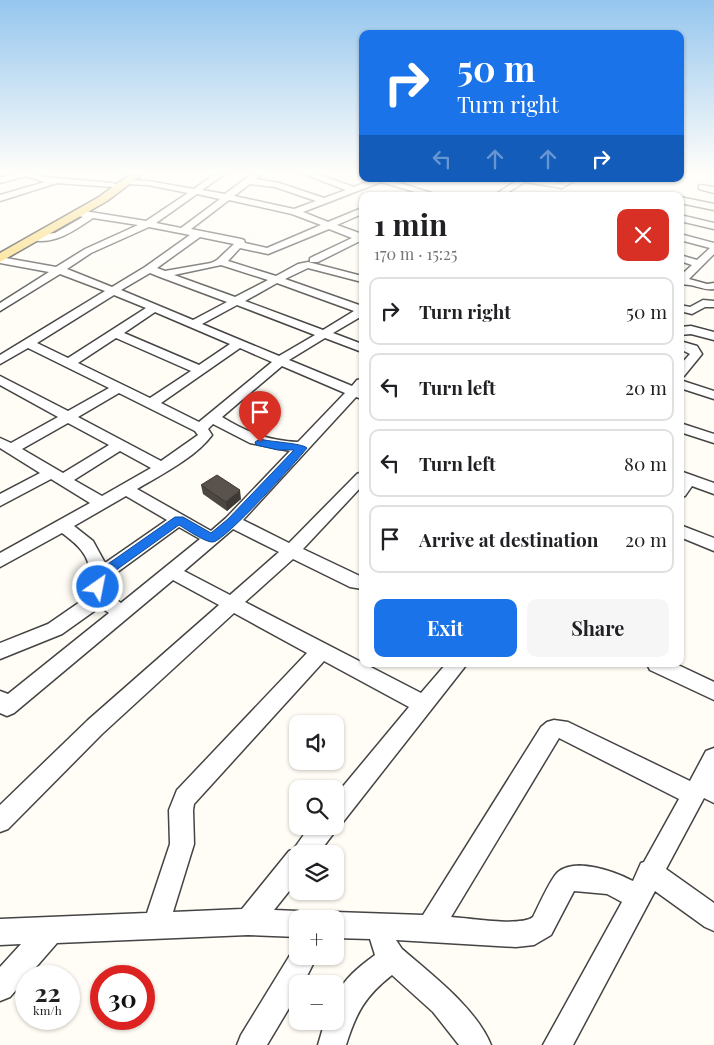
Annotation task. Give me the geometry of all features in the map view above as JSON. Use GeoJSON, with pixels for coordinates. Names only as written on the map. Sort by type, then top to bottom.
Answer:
{"type":"FeatureCollection","features":[{"type":"Feature","properties":{"kind":"main road"},"geometry":{"type":"LineString","coordinates":[[0,250],[52,222]]}},
{"type":"Feature","properties":{"kind":"main road"},"geometry":{"type":"LineString","coordinates":[[2,261],[35,238],[64,222]]}},
{"type":"Feature","properties":{"kind":"street"},"geometry":{"type":"LineString","coordinates":[[35,238],[46,240],[54,238],[82,222]]}},
{"type":"Feature","properties":{"kind":"street"},"geometry":{"type":"LineString","coordinates":[[132,222],[241,242],[240,245],[268,251],[337,222]]}},
{"type":"Feature","properties":{"kind":"street"},"geometry":{"type":"LineString","coordinates":[[0,308],[88,251],[151,222]]}},
{"type":"Feature","properties":{"kind":"street"},"geometry":{"type":"LineString","coordinates":[[183,230],[195,222]]}},
{"type":"Feature","properties":{"kind":"street"},"geometry":{"type":"LineString","coordinates":[[320,222],[359,236]]}},
{"type":"Feature","properties":{"kind":"street"},"geometry":{"type":"LineString","coordinates":[[696,222],[714,226]]}},
{"type":"Feature","properties":{"kind":"street"},"geometry":{"type":"LineString","coordinates":[[0,360],[149,269],[198,233]]}},
{"type":"Feature","properties":{"kind":"street"},"geometry":{"type":"LineString","coordinates":[[314,260],[359,238]]}},
{"type":"Feature","properties":{"kind":"street"},"geometry":{"type":"LineString","coordinates":[[684,238],[714,247],[700,264],[684,278]]}},
{"type":"Feature","properties":{"kind":"street"},"geometry":{"type":"LineString","coordinates":[[164,275],[179,270],[209,267],[220,262],[240,245]]}},
{"type":"Feature","properties":{"kind":"street"},"geometry":{"type":"LineString","coordinates":[[684,259],[700,264]]}},
{"type":"Feature","properties":{"kind":"street"},"geometry":{"type":"LineString","coordinates":[[2,261],[59,270],[359,390]]}},
{"type":"Feature","properties":{"kind":"street"},"geometry":{"type":"LineString","coordinates":[[220,262],[275,279],[359,310]]}},
{"type":"Feature","properties":{"kind":"street"},"geometry":{"type":"LineString","coordinates":[[194,324],[275,279],[305,265],[359,278]]}},
{"type":"Feature","properties":{"kind":"street"},"geometry":{"type":"LineString","coordinates":[[149,269],[359,347]]}},
{"type":"Feature","properties":{"kind":"street"},"geometry":{"type":"LineString","coordinates":[[684,282],[707,287],[714,286]]}},
{"type":"Feature","properties":{"kind":"street"},"geometry":{"type":"LineString","coordinates":[[684,309],[692,311],[703,303],[714,304]]}},
{"type":"Feature","properties":{"kind":"street"},"geometry":{"type":"LineString","coordinates":[[69,363],[154,308]]}},
{"type":"Feature","properties":{"kind":"street"},"geometry":{"type":"LineString","coordinates":[[200,428],[281,360],[359,313]]}},
{"type":"Feature","properties":{"kind":"street"},"geometry":{"type":"LineString","coordinates":[[684,331],[696,331],[714,336]]}},
{"type":"Feature","properties":{"kind":"street"},"geometry":{"type":"LineString","coordinates":[[114,333],[200,370]]}},
{"type":"Feature","properties":{"kind":"street"},"geometry":{"type":"LineString","coordinates":[[0,560],[162,468],[205,435],[200,428],[28,343]]}},
{"type":"Feature","properties":{"kind":"street"},"geometry":{"type":"LineString","coordinates":[[152,404],[240,343]]}},
{"type":"Feature","properties":{"kind":"street"},"geometry":{"type":"LineString","coordinates":[[684,346],[693,349],[696,354],[684,368]]}},
{"type":"Feature","properties":{"kind":"street"},"geometry":{"type":"LineString","coordinates":[[0,380],[162,468]]}},
{"type":"Feature","properties":{"kind":"street"},"geometry":{"type":"LineString","coordinates":[[684,385],[709,394],[714,382]]}},
{"type":"Feature","properties":{"kind":"street"},"geometry":{"type":"LineString","coordinates":[[0,397],[16,388]]}},
{"type":"Feature","properties":{"kind":"street"},"geometry":{"type":"LineString","coordinates":[[6,446],[69,417],[119,388]]}},
{"type":"Feature","properties":{"kind":"street"},"geometry":{"type":"LineString","coordinates":[[2,706],[172,572],[232,522],[359,391]]}},
{"type":"Feature","properties":{"kind":"street"},"geometry":{"type":"LineString","coordinates":[[212,417],[244,436],[260,442],[302,448]]}},
{"type":"Feature","properties":{"kind":"street"},"geometry":{"type":"LineString","coordinates":[[684,428],[714,439]]}},
{"type":"Feature","properties":{"kind":"street"},"geometry":{"type":"LineString","coordinates":[[0,501],[120,445]]}},
{"type":"Feature","properties":{"kind":"street"},"geometry":{"type":"LineString","coordinates":[[6,446],[102,503]]}},
{"type":"Feature","properties":{"kind":"street"},"geometry":{"type":"LineString","coordinates":[[0,821],[95,726],[292,550],[359,480]]}},
{"type":"Feature","properties":{"kind":"street"},"geometry":{"type":"LineString","coordinates":[[684,483],[714,489]]}},
{"type":"Feature","properties":{"kind":"street"},"geometry":{"type":"LineString","coordinates":[[126,489],[212,539]]}},
{"type":"Feature","properties":{"kind":"street"},"geometry":{"type":"LineString","coordinates":[[99,576],[179,519]]}},
{"type":"Feature","properties":{"kind":"street"},"geometry":{"type":"LineString","coordinates":[[232,522],[359,582]]}},
{"type":"Feature","properties":{"kind":"street"},"geometry":{"type":"LineString","coordinates":[[62,525],[83,540],[97,560],[98,592],[100,598],[122,612]]}},
{"type":"Feature","properties":{"kind":"street"},"geometry":{"type":"LineString","coordinates":[[684,532],[714,544]]}},
{"type":"Feature","properties":{"kind":"street"},"geometry":{"type":"LineString","coordinates":[[172,572],[424,705]]}},
{"type":"Feature","properties":{"kind":"street"},"geometry":{"type":"LineString","coordinates":[[0,651],[55,630],[100,598]]}},
{"type":"Feature","properties":{"kind":"street"},"geometry":{"type":"LineString","coordinates":[[156,926],[182,844],[181,810],[185,798],[321,650]]}},
{"type":"Feature","properties":{"kind":"street"},"geometry":{"type":"LineString","coordinates":[[344,803],[455,667]]}},
{"type":"Feature","properties":{"kind":"street"},"geometry":{"type":"LineString","coordinates":[[663,667],[714,691]]}},
{"type":"Feature","properties":{"kind":"street"},"geometry":{"type":"LineString","coordinates":[[430,928],[549,734],[554,729],[561,729],[702,790]]}},
{"type":"Feature","properties":{"kind":"street"},"geometry":{"type":"LineString","coordinates":[[557,1045],[650,872],[702,790],[714,758]]}},
{"type":"Feature","properties":{"kind":"street"},"geometry":{"type":"LineString","coordinates":[[310,845],[318,835]]}},
{"type":"Feature","properties":{"kind":"street"},"geometry":{"type":"LineString","coordinates":[[248,922],[289,871]]}},
{"type":"Feature","properties":{"kind":"street"},"geometry":{"type":"LineString","coordinates":[[650,872],[714,918]]}},
{"type":"Feature","properties":{"kind":"street"},"geometry":{"type":"LineString","coordinates":[[344,925],[430,928],[516,934],[534,932],[542,926],[566,881],[572,878],[609,882],[637,896]]}},
{"type":"Feature","properties":{"kind":"street"},"geometry":{"type":"LineString","coordinates":[[0,932],[248,922],[289,924]]}},
{"type":"Feature","properties":{"kind":"street"},"geometry":{"type":"LineString","coordinates":[[380,926],[385,948],[393,958],[443,1002],[477,1045]]}},
{"type":"Feature","properties":{"kind":"street"},"geometry":{"type":"LineString","coordinates":[[0,987],[51,930]]}},
{"type":"Feature","properties":{"kind":"street"},"geometry":{"type":"LineString","coordinates":[[332,1045],[344,1008],[357,989],[393,958]]}},
{"type":"Feature","properties":{"kind":"street"},"geometry":{"type":"LineString","coordinates":[[251,1045],[299,965]]}},
{"type":"Feature","properties":{"kind":"building"},"geometry":{"type":"Polygon","coordinates":[[[217,475],[240,490],[226,502],[201,485],[217,475]]]}},
{"type":"Feature","properties":{"kind":"route"},"geometry":{"type":"LineString","coordinates":[[98,587],[99,576],[179,519],[212,539],[232,522],[302,448],[260,442]]}}]}
